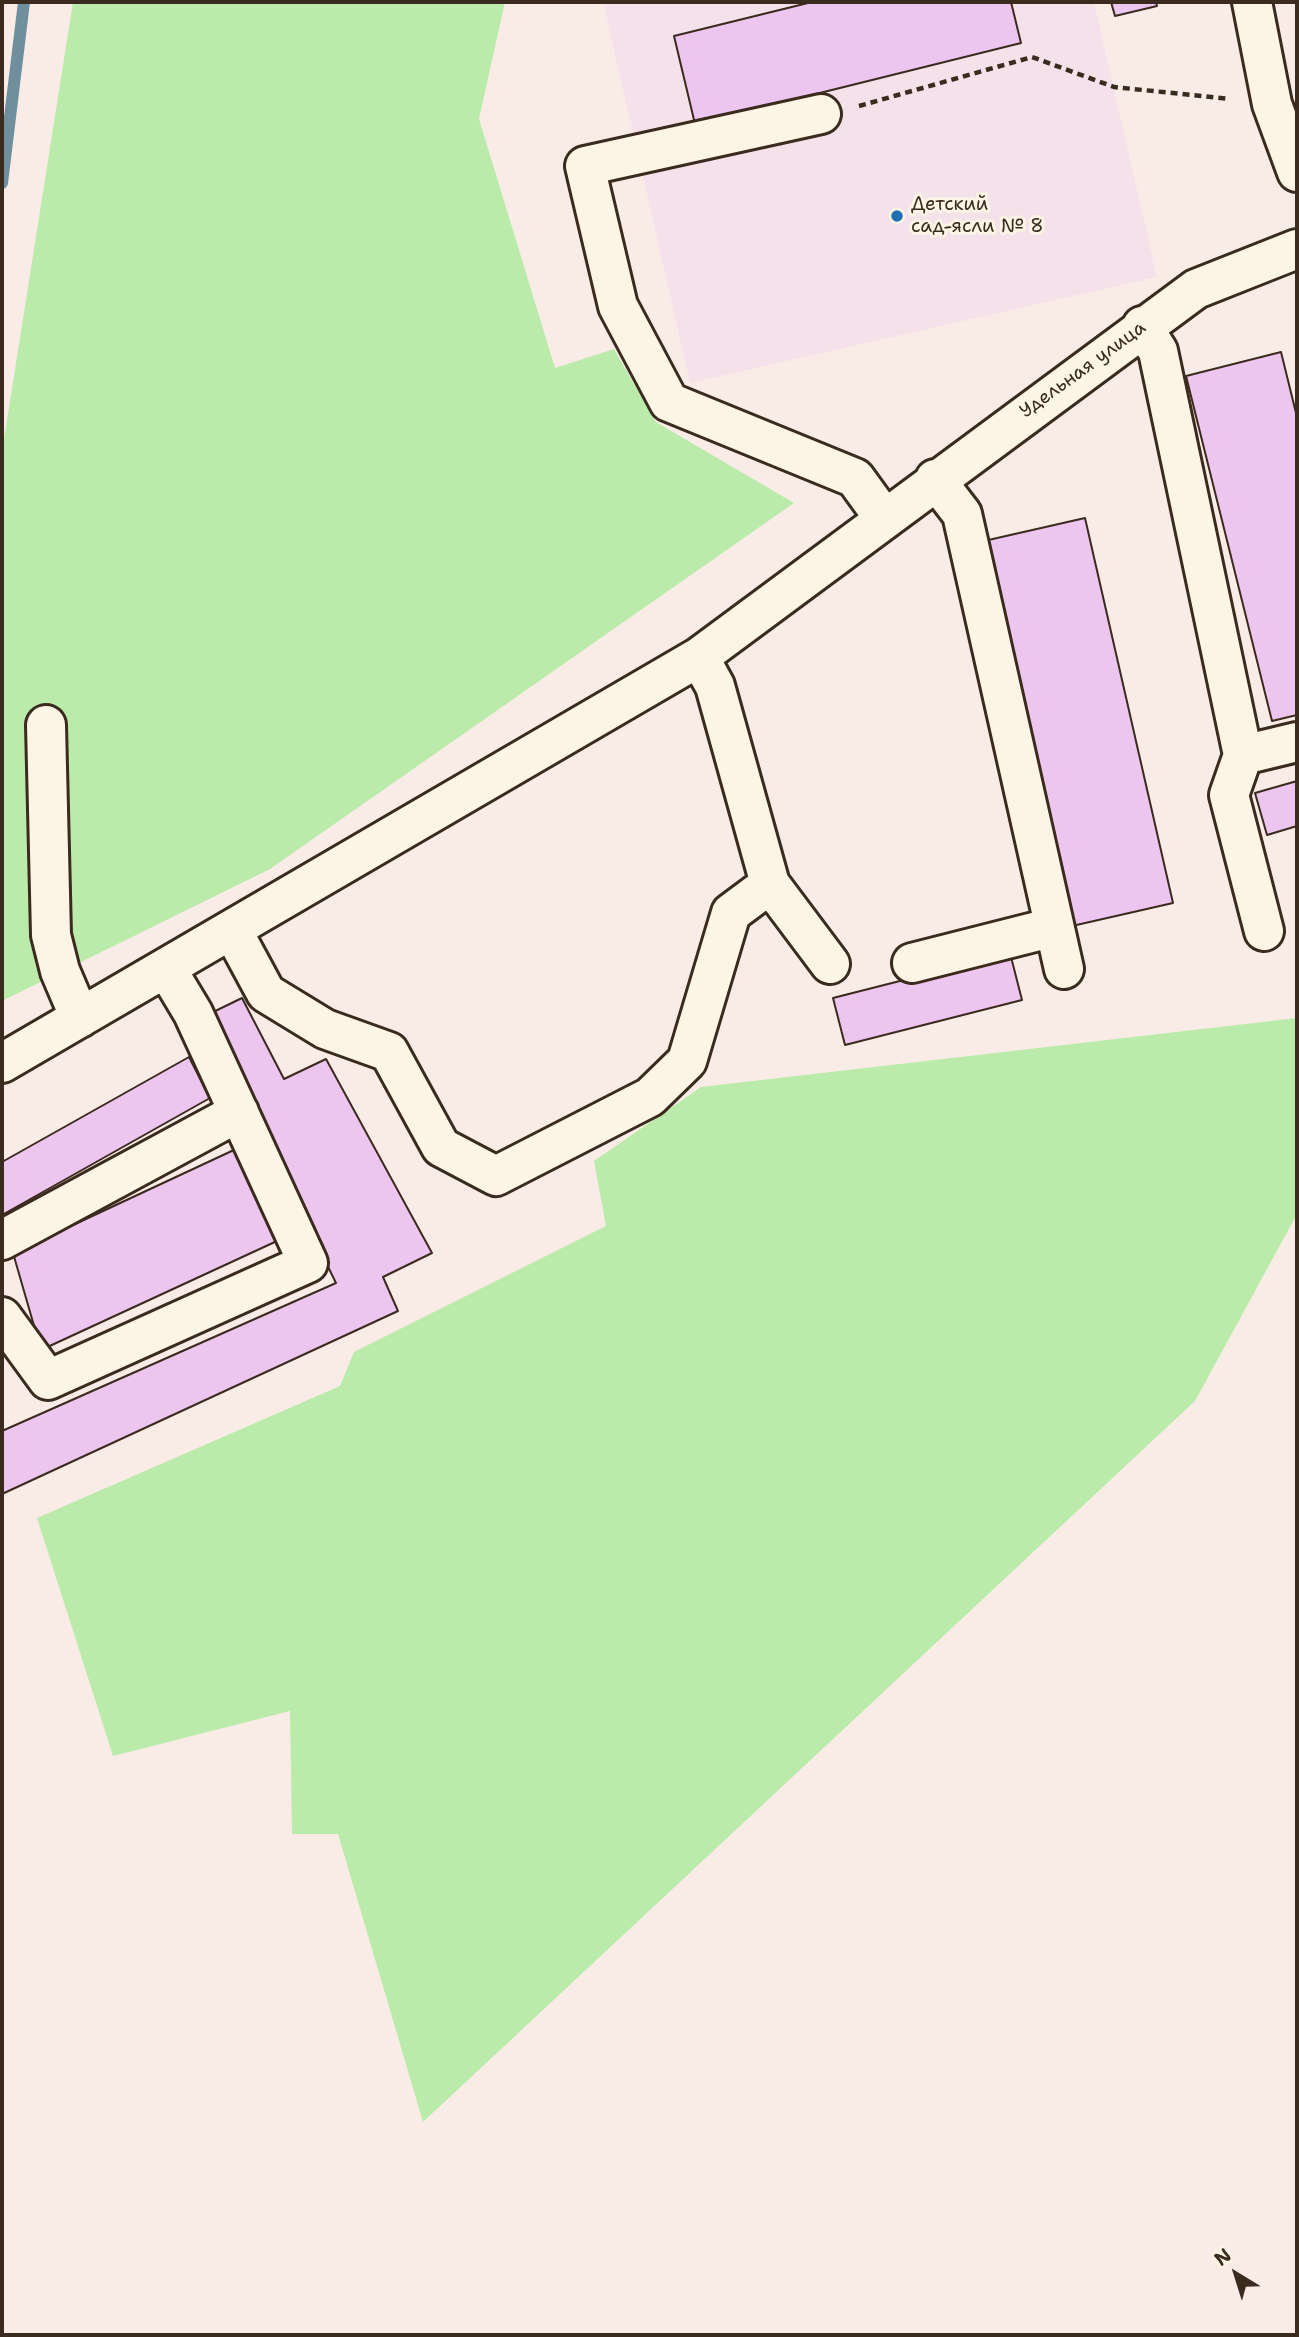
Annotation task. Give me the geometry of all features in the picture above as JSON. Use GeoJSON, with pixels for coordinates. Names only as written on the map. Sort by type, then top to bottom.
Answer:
{"type":"FeatureCollection","features":[{"type":"Feature","properties":{"kind":"street"},"geometry":{"type":"LineString","coordinates":[[1252,2],[1272,104],[1297,172]]}},
{"type":"Feature","properties":{"kind":"street"},"geometry":{"type":"LineString","coordinates":[[821,114],[585,166],[618,306],[669,402],[855,478],[884,518]]}},
{"type":"Feature","properties":{"kind":"street","name":"Удельная улица"},"geometry":{"type":"LineString","coordinates":[[2,1063],[699,657],[935,479],[1196,289],[1297,250]]}},
{"type":"Feature","properties":{"kind":"street"},"geometry":{"type":"LineString","coordinates":[[1142,326],[1158,351],[1243,755],[1229,795],[1264,931]]}},
{"type":"Feature","properties":{"kind":"street"},"geometry":{"type":"LineString","coordinates":[[935,479],[962,514],[1064,969]]}},
{"type":"Feature","properties":{"kind":"street"},"geometry":{"type":"LineString","coordinates":[[699,657],[715,686],[770,884],[830,964]]}},
{"type":"Feature","properties":{"kind":"street"},"geometry":{"type":"LineString","coordinates":[[46,725],[51,935],[60,971],[80,1018]]}},
{"type":"Feature","properties":{"kind":"street"},"geometry":{"type":"LineString","coordinates":[[1243,755],[1297,742]]}},
{"type":"Feature","properties":{"kind":"street"},"geometry":{"type":"LineString","coordinates":[[232,930],[266,993],[324,1029],[389,1052],[441,1147],[496,1176],[650,1097],[687,1062],[731,913],[770,884]]}},
{"type":"Feature","properties":{"kind":"street"},"geometry":{"type":"LineString","coordinates":[[912,962],[1054,927]]}},
{"type":"Feature","properties":{"kind":"street"},"geometry":{"type":"LineString","coordinates":[[2,1317],[48,1380],[308,1263],[192,1013],[166,968]]}},
{"type":"Feature","properties":{"kind":"street"},"geometry":{"type":"LineString","coordinates":[[2,1240],[239,1112]]}},
{"type":"Feature","properties":{"kind":"path"},"geometry":{"type":"LineString","coordinates":[[821,114],[883,101],[1032,57],[1114,87],[1272,104]]}},
{"type":"Feature","properties":{"kind":"shaded area","name":"Детский сад-ясли № 8"},"geometry":{"type":"Polygon","coordinates":[[[603,2],[1094,2],[1157,277],[690,383],[603,2]]]}},
{"type":"Feature","properties":{"kind":"green space"},"geometry":{"type":"Polygon","coordinates":[[[73,2],[505,2],[479,119],[555,368],[614,349],[656,422],[794,503],[270,869],[2,1001],[2,452],[73,2]]]}},
{"type":"Feature","properties":{"kind":"green space"},"geometry":{"type":"Polygon","coordinates":[[[1297,1018],[1297,1214],[1195,1401],[423,2122],[338,1834],[292,1834],[290,1711],[113,1756],[37,1518],[340,1386],[354,1352],[606,1226],[594,1161],[701,1087],[1297,1018]]]}},
{"type":"Feature","properties":{"kind":"building"},"geometry":{"type":"Polygon","coordinates":[[[812,2],[1011,2],[1021,43],[695,124],[674,36],[812,2]]]}},
{"type":"Feature","properties":{"kind":"building"},"geometry":{"type":"Polygon","coordinates":[[[1111,2],[1156,2],[1157,6],[1115,16],[1111,2]]]}},
{"type":"Feature","properties":{"kind":"building"},"geometry":{"type":"Polygon","coordinates":[[[1281,352],[1297,417],[1297,715],[1272,721],[1186,376],[1281,352]]]}},
{"type":"Feature","properties":{"kind":"building"},"geometry":{"type":"Polygon","coordinates":[[[1085,518],[1173,903],[1072,926],[984,541],[1085,518]]]}},
{"type":"Feature","properties":{"kind":"building"},"geometry":{"type":"Polygon","coordinates":[[[1297,781],[1297,826],[1267,835],[1255,793],[1297,781]]]}},
{"type":"Feature","properties":{"kind":"building"},"geometry":{"type":"Polygon","coordinates":[[[1010,953],[1022,1000],[845,1045],[833,998],[1010,953]]]}},
{"type":"Feature","properties":{"kind":"building"},"geometry":{"type":"Polygon","coordinates":[[[242,998],[284,1079],[326,1059],[432,1253],[383,1277],[398,1311],[2,1494],[2,1431],[336,1283],[205,1016],[242,998]]]}},
{"type":"Feature","properties":{"kind":"building"},"geometry":{"type":"Polygon","coordinates":[[[189,1057],[210,1098],[2,1215],[2,1162],[189,1057]]]}},
{"type":"Feature","properties":{"kind":"building"},"geometry":{"type":"Polygon","coordinates":[[[236,1149],[277,1241],[41,1350],[13,1253],[236,1149]]]}},
{"type":"Feature","properties":{"kind":"waterway"},"geometry":{"type":"LineString","coordinates":[[2,183],[24,2]]}},
{"type":"Feature","properties":{"kind":"place","name":"Детский сад-ясли № 8"},"geometry":{"type":"Point","coordinates":[897,216]}}]}
